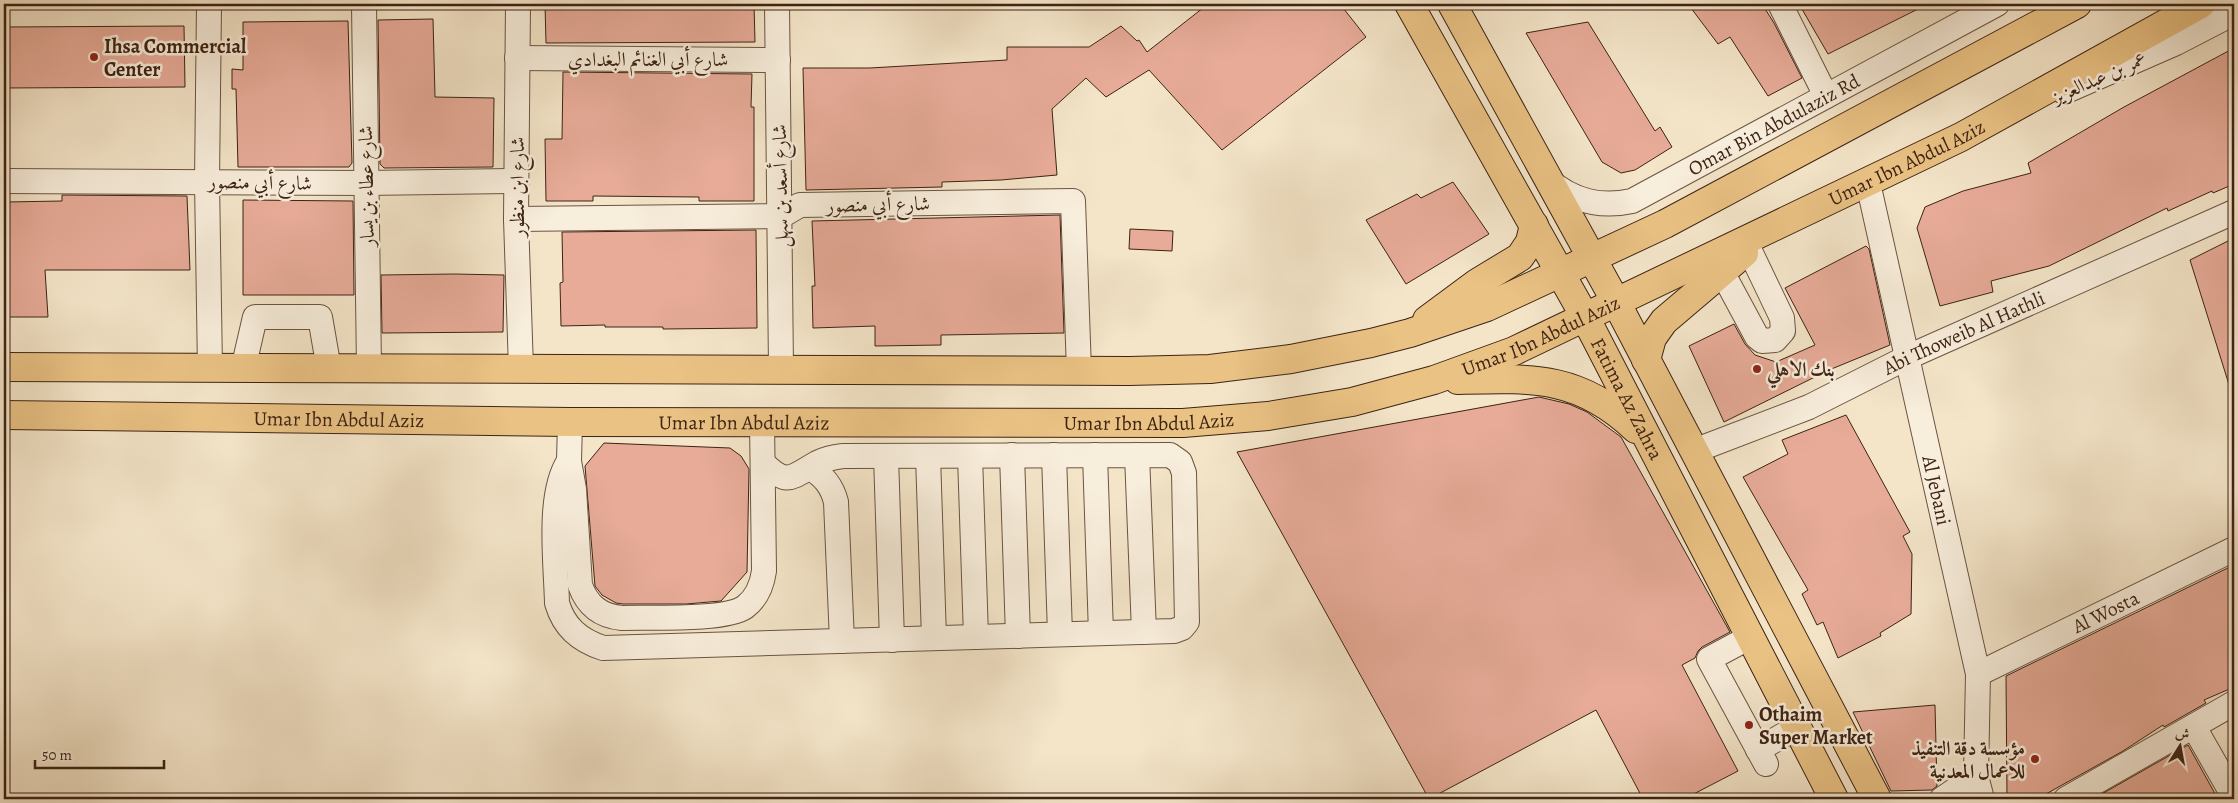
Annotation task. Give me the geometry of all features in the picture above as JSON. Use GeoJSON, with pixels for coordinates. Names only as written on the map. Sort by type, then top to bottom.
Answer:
{"type":"FeatureCollection","features":[{"type":"Feature","properties":{"kind":"main road","name":"Fatima Az Zahra"},"geometry":{"type":"LineString","coordinates":[[1409,4],[1585,317],[1834,799]]}},
{"type":"Feature","properties":{"kind":"main road"},"geometry":{"type":"LineString","coordinates":[[1452,4],[1616,302],[1877,799]]}},
{"type":"Feature","properties":{"kind":"main road"},"geometry":{"type":"LineString","coordinates":[[4,367],[1170,370],[1251,365],[1331,352],[1410,333],[1487,307],[1592,259],[1665,224],[2077,4]]}},
{"type":"Feature","properties":{"kind":"main road","name":"Umar Ibn Abdul Aziz"},"geometry":{"type":"LineString","coordinates":[[4,415],[570,422],[1149,423],[1226,421],[1310,410],[1352,402],[1434,380],[1514,351],[1961,137],[2201,4]]}},
{"type":"Feature","properties":{"kind":"main road"},"geometry":{"type":"LineString","coordinates":[[1410,333],[1478,283],[1520,257],[1530,242],[1534,225]]}},
{"type":"Feature","properties":{"kind":"main road"},"geometry":{"type":"LineString","coordinates":[[1646,360],[1652,338],[1664,321],[1774,228]]}},
{"type":"Feature","properties":{"kind":"main road"},"geometry":{"type":"LineString","coordinates":[[1434,380],[1519,379],[1571,387],[1604,402],[1618,412],[1649,442]]}},
{"type":"Feature","properties":{"kind":"street"},"geometry":{"type":"LineString","coordinates":[[209,4],[207,181],[210,369]]}},
{"type":"Feature","properties":{"kind":"street","name":"شارع عطاء بن يسار"},"geometry":{"type":"LineString","coordinates":[[364,4],[369,369]]}},
{"type":"Feature","properties":{"kind":"street","name":"شارع ابن منظور"},"geometry":{"type":"LineString","coordinates":[[518,4],[516,219],[521,369]]}},
{"type":"Feature","properties":{"kind":"street","name":"شارع أسعد بن سهل"},"geometry":{"type":"LineString","coordinates":[[777,4],[781,216],[781,369]]}},
{"type":"Feature","properties":{"kind":"street"},"geometry":{"type":"LineString","coordinates":[[1780,4],[1826,96]]}},
{"type":"Feature","properties":{"kind":"street","name":"Omar Bin Abdulaziz Rd"},"geometry":{"type":"LineString","coordinates":[[1548,180],[1559,190],[1587,202],[1617,204],[1632,201],[1996,4]]}},
{"type":"Feature","properties":{"kind":"street","name":"عمر بن عبدالعزيز"},"geometry":{"type":"LineString","coordinates":[[1961,137],[2176,43],[2234,13]]}},
{"type":"Feature","properties":{"kind":"street","name":"شارع أبي الغنائم البغدادي"},"geometry":{"type":"LineString","coordinates":[[517,58],[778,60]]}},
{"type":"Feature","properties":{"kind":"street","name":"شارع أبي منصور"},"geometry":{"type":"LineString","coordinates":[[4,181],[365,183],[516,181]]}},
{"type":"Feature","properties":{"kind":"street","name":"Al Jebani"},"geometry":{"type":"LineString","coordinates":[[1868,183],[1978,674],[1976,776],[1982,799]]}},
{"type":"Feature","properties":{"kind":"street","name":"شارع أبي منصور"},"geometry":{"type":"LineString","coordinates":[[516,219],[781,216],[800,205],[1073,201],[1079,371]]}},
{"type":"Feature","properties":{"kind":"street","name":"Abi Thoweib Al Hathli"},"geometry":{"type":"LineString","coordinates":[[1694,451],[1809,407],[1908,357],[2234,212]]}},
{"type":"Feature","properties":{"kind":"street"},"geometry":{"type":"LineString","coordinates":[[1722,272],[1757,337],[1762,341],[1775,340],[1782,331],[1784,324],[1749,249]]}},
{"type":"Feature","properties":{"kind":"street"},"geometry":{"type":"LineString","coordinates":[[243,369],[255,317],[320,317],[329,369]]}},
{"type":"Feature","properties":{"kind":"street"},"geometry":{"type":"LineString","coordinates":[[570,422],[569,461],[574,489],[580,585],[583,595],[596,610],[612,617],[622,618],[726,615],[745,607],[752,600],[760,587],[764,571],[762,422]]}},
{"type":"Feature","properties":{"kind":"street"},"geometry":{"type":"LineString","coordinates":[[1012,455],[1018,636]]}},
{"type":"Feature","properties":{"kind":"street"},"geometry":{"type":"LineString","coordinates":[[1054,455],[1060,634]]}},
{"type":"Feature","properties":{"kind":"street"},"geometry":{"type":"LineString","coordinates":[[1095,455],[1101,633]]}},
{"type":"Feature","properties":{"kind":"street"},"geometry":{"type":"LineString","coordinates":[[1137,455],[1144,632]]}},
{"type":"Feature","properties":{"kind":"street"},"geometry":{"type":"LineString","coordinates":[[569,461],[558,483],[555,500],[557,603],[566,624],[582,639],[602,648],[1144,632],[1178,630],[1187,622],[1184,474],[1180,462],[1170,455],[834,457],[817,463],[799,476],[786,478],[774,474],[763,463]]}},
{"type":"Feature","properties":{"kind":"street"},"geometry":{"type":"LineString","coordinates":[[886,456],[892,640]]}},
{"type":"Feature","properties":{"kind":"street"},"geometry":{"type":"LineString","coordinates":[[928,456],[934,638]]}},
{"type":"Feature","properties":{"kind":"street"},"geometry":{"type":"LineString","coordinates":[[970,456],[976,637]]}},
{"type":"Feature","properties":{"kind":"street"},"geometry":{"type":"LineString","coordinates":[[810,468],[830,485],[836,502],[842,641]]}},
{"type":"Feature","properties":{"kind":"street","name":"Al Wosta"},"geometry":{"type":"LineString","coordinates":[[1978,674],[2234,550]]}},
{"type":"Feature","properties":{"kind":"street"},"geometry":{"type":"LineString","coordinates":[[1750,637],[1709,659],[1762,757],[1797,728]]}},
{"type":"Feature","properties":{"kind":"street"},"geometry":{"type":"LineString","coordinates":[[2080,796],[2234,703]]}},
{"type":"Feature","properties":{"kind":"street"},"geometry":{"type":"LineString","coordinates":[[2194,726],[2234,797]]}},
{"type":"Feature","properties":{"kind":"street"},"geometry":{"type":"LineString","coordinates":[[1942,799],[1976,776]]}},
{"type":"Feature","properties":{"kind":"building"},"geometry":{"type":"Polygon","coordinates":[[[545,4],[754,4],[755,42],[546,43],[545,4]]]}},
{"type":"Feature","properties":{"kind":"building"},"geometry":{"type":"Polygon","coordinates":[[[1208,4],[1340,4],[1366,37],[1222,150],[1149,70],[1106,97],[1086,78],[1052,109],[1057,175],[1001,180],[942,182],[942,187],[806,190],[803,68],[870,68],[1007,60],[1007,47],[1089,47],[1121,26],[1137,41],[1139,40],[1147,52],[1208,4]]]}},
{"type":"Feature","properties":{"kind":"building"},"geometry":{"type":"Polygon","coordinates":[[[1688,4],[1762,4],[1774,23],[1802,78],[1768,96],[1730,37],[1718,44],[1688,4]]]}},
{"type":"Feature","properties":{"kind":"building"},"geometry":{"type":"Polygon","coordinates":[[[1799,4],[1928,4],[1828,54],[1799,4]]]}},
{"type":"Feature","properties":{"kind":"building"},"geometry":{"type":"Polygon","coordinates":[[[433,19],[435,97],[494,98],[493,167],[384,168],[380,164],[378,20],[433,19]]]}},
{"type":"Feature","properties":{"kind":"building"},"geometry":{"type":"Polygon","coordinates":[[[348,21],[352,163],[349,167],[238,167],[236,89],[232,89],[232,69],[243,70],[243,22],[348,21]]]}},
{"type":"Feature","properties":{"kind":"building"},"geometry":{"type":"Polygon","coordinates":[[[1588,22],[1655,131],[1660,127],[1672,147],[1635,170],[1621,173],[1602,162],[1526,33],[1588,22]]]}},
{"type":"Feature","properties":{"kind":"building","name":"Ihsa Commercial Center"},"geometry":{"type":"Polygon","coordinates":[[[184,26],[185,87],[4,88],[4,27],[184,26]]]}},
{"type":"Feature","properties":{"kind":"building"},"geometry":{"type":"Polygon","coordinates":[[[2234,48],[2234,184],[2213,193],[2212,191],[2168,211],[2167,208],[2049,266],[1991,281],[1993,292],[1940,306],[1917,228],[1925,207],[1963,191],[2031,173],[2028,163],[2124,107],[2234,48]]]}},
{"type":"Feature","properties":{"kind":"building"},"geometry":{"type":"Polygon","coordinates":[[[563,72],[752,74],[751,107],[754,107],[754,201],[699,201],[699,197],[593,196],[593,201],[546,201],[545,139],[562,139],[563,72]]]}},
{"type":"Feature","properties":{"kind":"building"},"geometry":{"type":"Polygon","coordinates":[[[1453,182],[1489,234],[1406,284],[1366,220],[1417,194],[1421,198],[1453,182]]]}},
{"type":"Feature","properties":{"kind":"building"},"geometry":{"type":"Polygon","coordinates":[[[62,195],[187,196],[190,270],[45,270],[48,317],[4,317],[4,281],[7,282],[5,202],[62,201],[62,195]]]}},
{"type":"Feature","properties":{"kind":"building"},"geometry":{"type":"Polygon","coordinates":[[[243,200],[353,201],[354,295],[243,295],[243,200]]]}},
{"type":"Feature","properties":{"kind":"building"},"geometry":{"type":"Polygon","coordinates":[[[1060,215],[1064,333],[941,335],[941,345],[875,346],[875,326],[813,328],[812,286],[815,286],[812,221],[1060,215]]]}},
{"type":"Feature","properties":{"kind":"building"},"geometry":{"type":"Polygon","coordinates":[[[1130,229],[1173,231],[1172,251],[1129,249],[1130,229]]]}},
{"type":"Feature","properties":{"kind":"building"},"geometry":{"type":"Polygon","coordinates":[[[756,230],[757,328],[663,329],[663,327],[605,327],[605,325],[561,326],[560,283],[563,282],[562,232],[756,230]]]}},
{"type":"Feature","properties":{"kind":"building"},"geometry":{"type":"Polygon","coordinates":[[[2234,238],[2234,391],[2231,391],[2190,260],[2234,238]]]}},
{"type":"Feature","properties":{"kind":"building"},"geometry":{"type":"Polygon","coordinates":[[[1866,246],[1869,249],[1890,345],[1829,370],[1724,422],[1689,346],[1734,324],[1745,344],[1755,355],[1776,362],[1815,345],[1785,288],[1866,246]]]}},
{"type":"Feature","properties":{"kind":"building"},"geometry":{"type":"Polygon","coordinates":[[[381,275],[504,275],[503,332],[382,333],[381,275]]]}},
{"type":"Feature","properties":{"kind":"building"},"geometry":{"type":"Polygon","coordinates":[[[1539,397],[1569,404],[1587,412],[1621,437],[1730,632],[1702,647],[1695,658],[1682,665],[1738,771],[1684,799],[1643,799],[1596,710],[1429,799],[1237,452],[1539,397]]]}},
{"type":"Feature","properties":{"kind":"building"},"geometry":{"type":"Polygon","coordinates":[[[1846,415],[1910,532],[1903,536],[1912,554],[1911,614],[1880,633],[1881,636],[1838,658],[1823,622],[1817,625],[1802,594],[1808,590],[1743,477],[1788,454],[1782,440],[1846,415]]]}},
{"type":"Feature","properties":{"kind":"building"},"geometry":{"type":"Polygon","coordinates":[[[604,443],[730,448],[741,456],[749,469],[747,572],[721,601],[686,604],[623,604],[616,603],[602,595],[595,586],[585,466],[604,443]]]}},
{"type":"Feature","properties":{"kind":"building"},"geometry":{"type":"Polygon","coordinates":[[[2234,565],[2234,687],[2204,700],[2206,703],[2164,727],[2163,725],[2123,751],[2037,799],[2007,799],[2006,676],[2234,565]]]}},
{"type":"Feature","properties":{"kind":"building"},"geometry":{"type":"Polygon","coordinates":[[[1935,705],[1937,786],[1932,790],[1891,791],[1853,712],[1935,705]]]}},
{"type":"Feature","properties":{"kind":"building"},"geometry":{"type":"Polygon","coordinates":[[[2188,745],[2218,799],[2093,799],[2188,745]]]}},
{"type":"Feature","properties":{"kind":"place","name":"Ihsa Commercial Center"},"geometry":{"type":"Point","coordinates":[94,57]}},
{"type":"Feature","properties":{"kind":"place","name":"بنك الاهلي"},"geometry":{"type":"Point","coordinates":[1757,369]}},
{"type":"Feature","properties":{"kind":"place","name":"Othaim Super Market"},"geometry":{"type":"Point","coordinates":[1749,725]}},
{"type":"Feature","properties":{"kind":"place","name":"مؤسسة دقة التنفيذ للاعمال المعدنية"},"geometry":{"type":"Point","coordinates":[2035,759]}}]}
